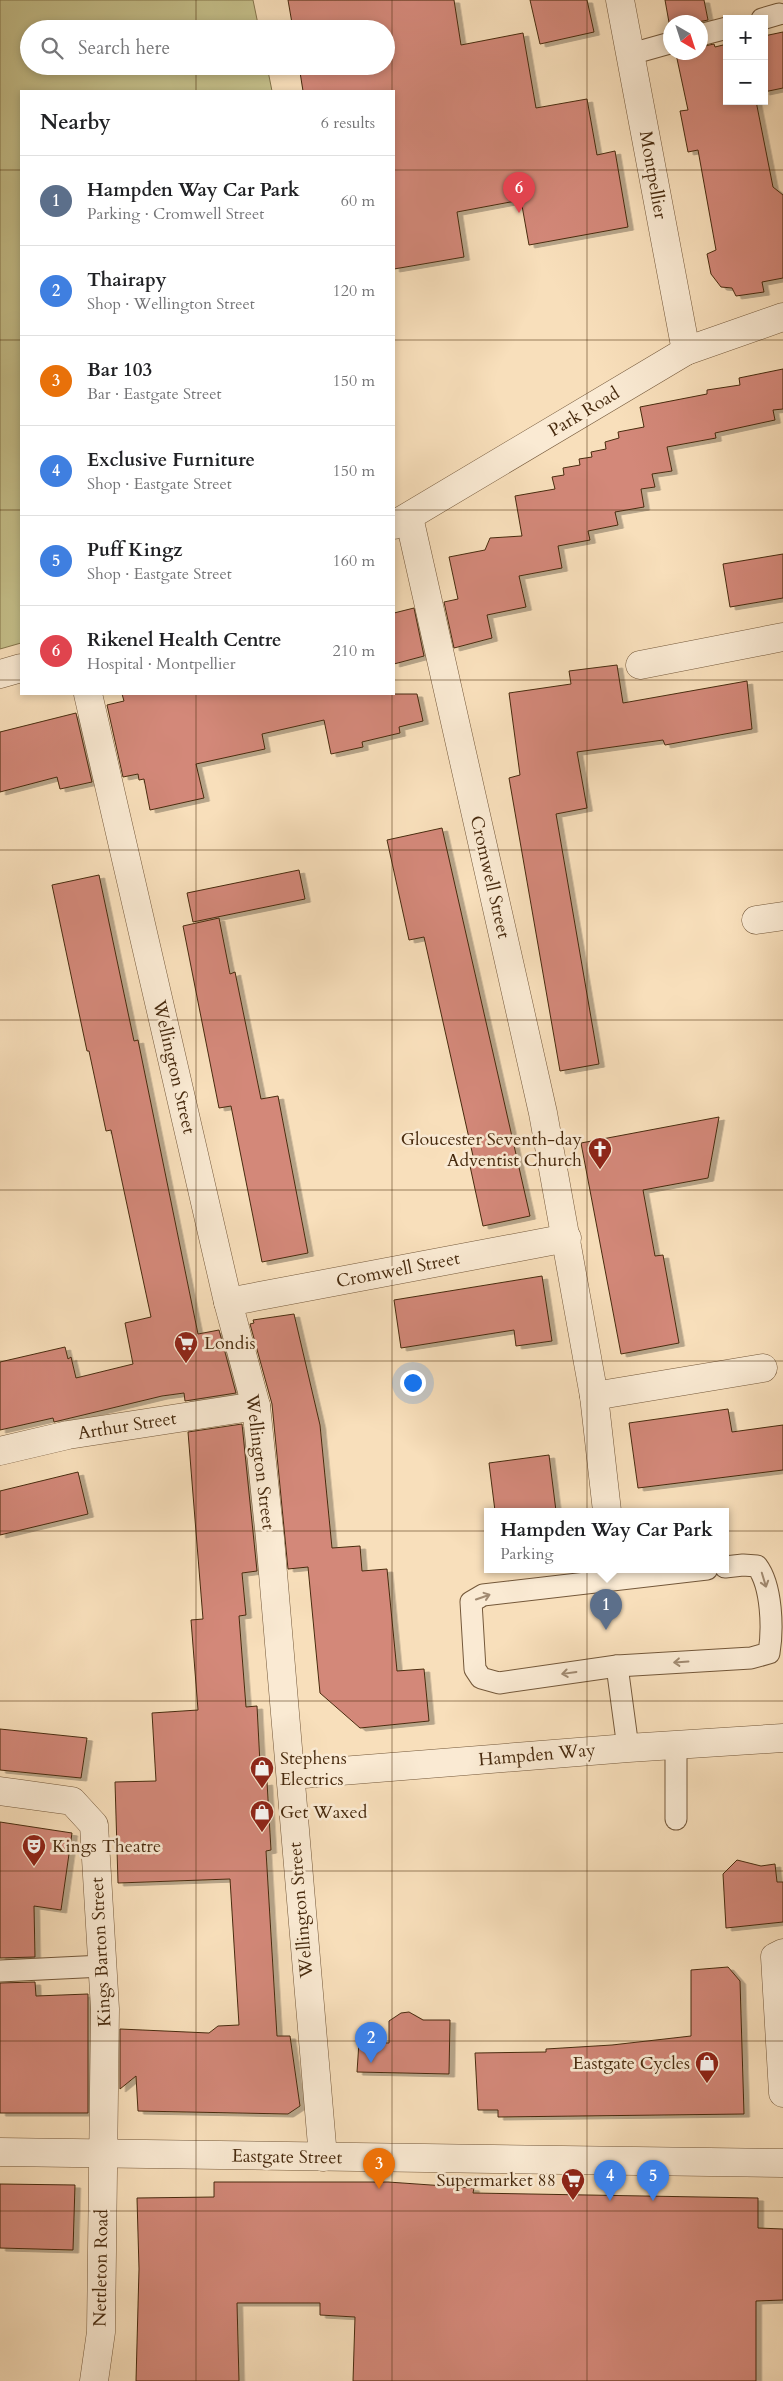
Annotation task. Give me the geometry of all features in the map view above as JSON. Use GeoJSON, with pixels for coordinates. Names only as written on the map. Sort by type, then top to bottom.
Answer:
{"type":"FeatureCollection","features":[{"type":"Feature","properties":{"kind":"street","name":"Montpellier"},"geometry":{"type":"LineString","coordinates":[[620,0],[686,351]]}},
{"type":"Feature","properties":{"kind":"street","name":"Park Road"},"geometry":{"type":"LineString","coordinates":[[402,521],[686,351],[783,317]]}},
{"type":"Feature","properties":{"kind":"street","name":"Cromwell Street"},"geometry":{"type":"LineString","coordinates":[[402,521],[543,1113],[594,1396],[607,1508]]}},
{"type":"Feature","properties":{"kind":"street"},"geometry":{"type":"LineString","coordinates":[[640,665],[783,637]]}},
{"type":"Feature","properties":{"kind":"street"},"geometry":{"type":"LineString","coordinates":[[0,674],[20,668]]}},
{"type":"Feature","properties":{"kind":"street","name":"Wellington Street"},"geometry":{"type":"LineString","coordinates":[[88,695],[228,1302],[256,1406],[291,1774],[323,2157]]}},
{"type":"Feature","properties":{"kind":"street"},"geometry":{"type":"LineString","coordinates":[[756,920],[783,916]]}},
{"type":"Feature","properties":{"kind":"street","name":"Cromwell Street"},"geometry":{"type":"LineString","coordinates":[[228,1302],[567,1238]]}},
{"type":"Feature","properties":{"kind":"street"},"geometry":{"type":"LineString","coordinates":[[594,1396],[763,1368]]}},
{"type":"Feature","properties":{"kind":"street","name":"Arthur Street"},"geometry":{"type":"LineString","coordinates":[[0,1451],[68,1435],[256,1406]]}},
{"type":"Feature","properties":{"kind":"street","name":"Hampden Way"},"geometry":{"type":"LineString","coordinates":[[291,1774],[783,1738]]}},
{"type":"Feature","properties":{"kind":"street","name":"Kings Barton Street"},"geometry":{"type":"LineString","coordinates":[[0,1790],[72,1801],[94,1825],[105,2009],[102,2155]]}},
{"type":"Feature","properties":{"kind":"street"},"geometry":{"type":"LineString","coordinates":[[783,1953],[775,1957],[783,2093]]}},
{"type":"Feature","properties":{"kind":"street","name":"Eastgate Street"},"geometry":{"type":"LineString","coordinates":[[0,2152],[102,2155],[783,2163]]}},
{"type":"Feature","properties":{"kind":"street","name":"Nettleton Road"},"geometry":{"type":"LineString","coordinates":[[94,2381],[101,2332],[102,2155]]}},
{"type":"Feature","properties":{"kind":"lane"},"geometry":{"type":"LineString","coordinates":[[708,33],[723,29]]}},
{"type":"Feature","properties":{"kind":"lane"},"geometry":{"type":"LineString","coordinates":[[631,54],[663,45]]}},
{"type":"Feature","properties":{"kind":"lane"},"geometry":{"type":"LineString","coordinates":[[673,1573],[483,1595],[471,1602],[475,1669],[481,1678],[499,1683],[617,1666],[751,1658],[769,1653],[772,1636],[765,1577],[757,1566],[743,1564],[729,1566]]}},
{"type":"Feature","properties":{"kind":"lane"},"geometry":{"type":"LineString","coordinates":[[617,1666],[628,1748]]}},
{"type":"Feature","properties":{"kind":"lane"},"geometry":{"type":"LineString","coordinates":[[676,1745],[676,1819]]}},
{"type":"Feature","properties":{"kind":"lane"},"geometry":{"type":"LineString","coordinates":[[0,1971],[103,1966]]}},
{"type":"Feature","properties":{"kind":"shaded area"},"geometry":{"type":"Polygon","coordinates":[[[0,0],[253,0],[257,20],[20,20],[20,75],[269,75],[272,90],[20,90],[20,643],[0,649],[0,0]]]}},
{"type":"Feature","properties":{"kind":"building"},"geometry":{"type":"Polygon","coordinates":[[[288,0],[454,0],[461,45],[523,33],[536,108],[587,99],[597,155],[615,151],[628,227],[529,245],[521,200],[457,212],[464,257],[395,269],[395,90],[303,90],[300,75],[395,75],[395,20],[291,20],[288,0]]]}},
{"type":"Feature","properties":{"kind":"building"},"geometry":{"type":"Polygon","coordinates":[[[530,0],[587,0],[594,32],[540,44],[530,0]]]}},
{"type":"Feature","properties":{"kind":"building"},"geometry":{"type":"Polygon","coordinates":[[[665,0],[704,0],[707,15],[668,15],[665,0]]]}},
{"type":"Feature","properties":{"kind":"building"},"geometry":{"type":"Polygon","coordinates":[[[783,32],[783,88],[768,91],[768,60],[768,35],[783,32]]]}},
{"type":"Feature","properties":{"kind":"building"},"geometry":{"type":"Polygon","coordinates":[[[714,44],[715,47],[723,45],[723,105],[757,105],[773,187],[783,195],[783,278],[762,282],[764,292],[736,296],[732,288],[721,287],[711,274],[707,254],[716,250],[698,150],[688,152],[680,111],[688,110],[677,60],[708,60],[708,45],[714,44]]]}},
{"type":"Feature","properties":{"kind":"building"},"geometry":{"type":"Polygon","coordinates":[[[783,369],[783,409],[773,410],[775,420],[715,433],[716,438],[667,447],[672,471],[652,474],[655,487],[641,489],[644,507],[615,512],[618,525],[588,531],[590,540],[558,546],[562,568],[519,576],[526,607],[487,615],[492,638],[454,648],[444,602],[458,599],[449,557],[485,550],[490,538],[522,536],[515,496],[555,489],[552,477],[564,475],[563,468],[580,465],[579,459],[592,457],[591,452],[606,449],[605,442],[619,438],[618,432],[644,427],[640,407],[707,394],[707,390],[740,385],[739,378],[783,369]]]}},
{"type":"Feature","properties":{"kind":"building"},"geometry":{"type":"Polygon","coordinates":[[[783,554],[783,598],[730,607],[723,564],[783,554]]]}},
{"type":"Feature","properties":{"kind":"building"},"geometry":{"type":"Polygon","coordinates":[[[414,608],[424,656],[395,664],[395,613],[414,608]]]}},
{"type":"Feature","properties":{"kind":"building"},"geometry":{"type":"Polygon","coordinates":[[[617,665],[623,703],[747,681],[752,729],[665,745],[663,740],[577,752],[587,808],[556,814],[599,1064],[560,1071],[509,778],[520,775],[509,693],[571,684],[569,671],[617,665]]]}},
{"type":"Feature","properties":{"kind":"building"},"geometry":{"type":"Polygon","coordinates":[[[417,694],[423,721],[399,727],[400,733],[362,742],[363,747],[331,754],[324,720],[262,734],[265,749],[196,764],[204,798],[150,810],[144,779],[139,780],[138,774],[123,777],[107,705],[124,701],[122,695],[417,694]]]}},
{"type":"Feature","properties":{"kind":"building"},"geometry":{"type":"Polygon","coordinates":[[[76,713],[92,782],[60,789],[57,777],[0,792],[0,732],[76,713]]]}},
{"type":"Feature","properties":{"kind":"building"},"geometry":{"type":"Polygon","coordinates":[[[442,828],[530,1216],[483,1226],[470,1166],[475,1165],[424,937],[409,940],[387,840],[442,828]]]}},
{"type":"Feature","properties":{"kind":"building"},"geometry":{"type":"Polygon","coordinates":[[[299,870],[305,899],[193,922],[187,893],[299,870]]]}},
{"type":"Feature","properties":{"kind":"building"},"geometry":{"type":"Polygon","coordinates":[[[99,875],[134,1041],[138,1040],[198,1334],[219,1330],[236,1393],[185,1401],[184,1393],[162,1396],[54,1422],[53,1418],[0,1430],[0,1362],[65,1347],[68,1359],[71,1357],[76,1378],[133,1364],[125,1323],[151,1317],[111,1130],[106,1131],[89,1051],[87,1051],[52,885],[99,875]]]}},
{"type":"Feature","properties":{"kind":"building"},"geometry":{"type":"Polygon","coordinates":[[[219,918],[230,974],[235,972],[261,1099],[278,1096],[308,1253],[262,1262],[231,1106],[219,1108],[183,926],[219,918]]]}},
{"type":"Feature","properties":{"kind":"building"},"geometry":{"type":"Polygon","coordinates":[[[719,1117],[708,1178],[643,1190],[655,1256],[663,1255],[679,1343],[621,1354],[581,1143],[719,1117]]]}},
{"type":"Feature","properties":{"kind":"building"},"geometry":{"type":"Polygon","coordinates":[[[542,1276],[552,1341],[516,1346],[514,1330],[401,1348],[394,1300],[542,1276]]]}},
{"type":"Feature","properties":{"kind":"building"},"geometry":{"type":"Polygon","coordinates":[[[294,1314],[320,1425],[332,1548],[360,1546],[362,1571],[387,1569],[397,1671],[424,1669],[429,1721],[360,1728],[320,1693],[308,1567],[288,1569],[272,1404],[250,1324],[254,1323],[253,1320],[294,1314]]]}},
{"type":"Feature","properties":{"kind":"building"},"geometry":{"type":"Polygon","coordinates":[[[728,1409],[732,1432],[783,1425],[783,1470],[638,1488],[629,1423],[728,1409]]]}},
{"type":"Feature","properties":{"kind":"building"},"geometry":{"type":"Polygon","coordinates":[[[242,1424],[257,1571],[242,1573],[246,1615],[239,1616],[246,1707],[257,1706],[261,1783],[267,1782],[271,1850],[266,1851],[277,2036],[290,2036],[300,2106],[288,2114],[138,2111],[136,2076],[120,2089],[120,2029],[209,2033],[218,2026],[239,2025],[230,1879],[118,1883],[115,1782],[156,1781],[152,1713],[198,1710],[191,1620],[203,1619],[188,1432],[242,1424]]]}},
{"type":"Feature","properties":{"kind":"building"},"geometry":{"type":"Polygon","coordinates":[[[549,1455],[556,1508],[495,1508],[489,1463],[549,1455]]]}},
{"type":"Feature","properties":{"kind":"building"},"geometry":{"type":"Polygon","coordinates":[[[78,1472],[88,1514],[0,1535],[0,1491],[78,1472]]]}},
{"type":"Feature","properties":{"kind":"building"},"geometry":{"type":"Polygon","coordinates":[[[0,1729],[87,1738],[81,1778],[0,1770],[0,1729]]]}},
{"type":"Feature","properties":{"kind":"building","name":"Kings Theatre"},"geometry":{"type":"Polygon","coordinates":[[[0,1822],[72,1833],[61,1910],[34,1906],[35,1957],[0,1958],[0,1822]]]}},
{"type":"Feature","properties":{"kind":"building"},"geometry":{"type":"Polygon","coordinates":[[[737,1860],[761,1866],[775,1864],[777,1882],[783,1882],[783,1922],[726,1928],[723,1874],[737,1860]]]}},
{"type":"Feature","properties":{"kind":"building"},"geometry":{"type":"Polygon","coordinates":[[[728,1967],[740,1981],[744,2114],[498,2117],[498,2110],[478,2110],[475,2053],[546,2052],[546,2049],[612,2045],[691,2036],[691,1970],[728,1967]]]}},
{"type":"Feature","properties":{"kind":"building"},"geometry":{"type":"Polygon","coordinates":[[[35,1982],[36,1996],[88,1994],[88,2113],[0,2113],[0,1983],[35,1982]]]}},
{"type":"Feature","properties":{"kind":"building"},"geometry":{"type":"Polygon","coordinates":[[[409,2012],[423,2020],[450,2020],[449,2074],[357,2072],[359,2042],[389,2043],[389,2021],[401,2013],[409,2012]]]}},
{"type":"Feature","properties":{"kind":"building"},"geometry":{"type":"Polygon","coordinates":[[[214,2182],[388,2182],[474,2188],[473,2193],[758,2198],[758,2228],[783,2229],[783,2300],[756,2301],[756,2381],[353,2381],[355,2317],[320,2315],[320,2303],[237,2303],[239,2381],[136,2381],[139,2269],[137,2198],[214,2197],[214,2182]]]}},
{"type":"Feature","properties":{"kind":"building"},"geometry":{"type":"Polygon","coordinates":[[[0,2184],[75,2185],[73,2250],[0,2248],[0,2184]]]}},
{"type":"Feature","properties":{"kind":"place","name":"Rikenel Health Centre"},"geometry":{"type":"Point","coordinates":[519,213]}},
{"type":"Feature","properties":{"kind":"place","name":"Gloucester Seventh-day Adventist Church"},"geometry":{"type":"Point","coordinates":[600,1170]}},
{"type":"Feature","properties":{"kind":"place","name":"Londis"},"geometry":{"type":"Point","coordinates":[186,1364]}},
{"type":"Feature","properties":{"kind":"place","name":"Hampden Way Car Park"},"geometry":{"type":"Point","coordinates":[606,1630]}},
{"type":"Feature","properties":{"kind":"place","name":"Stephens Electrics"},"geometry":{"type":"Point","coordinates":[262,1789]}},
{"type":"Feature","properties":{"kind":"place","name":"Get Waxed"},"geometry":{"type":"Point","coordinates":[262,1833]}},
{"type":"Feature","properties":{"kind":"place","name":"Kings Theatre"},"geometry":{"type":"Point","coordinates":[34,1867]}},
{"type":"Feature","properties":{"kind":"place","name":"Thairapy"},"geometry":{"type":"Point","coordinates":[371,2063]}},
{"type":"Feature","properties":{"kind":"place","name":"Eastgate Cycles"},"geometry":{"type":"Point","coordinates":[707,2084]}},
{"type":"Feature","properties":{"kind":"place","name":"Bar 103"},"geometry":{"type":"Point","coordinates":[379,2189]}},
{"type":"Feature","properties":{"kind":"place","name":"Supermarket 88"},"geometry":{"type":"Point","coordinates":[573,2201]}},
{"type":"Feature","properties":{"kind":"place","name":"Exclusive Furniture"},"geometry":{"type":"Point","coordinates":[610,2201]}},
{"type":"Feature","properties":{"kind":"place","name":"Puff Kingz"},"geometry":{"type":"Point","coordinates":[653,2201]}}]}
